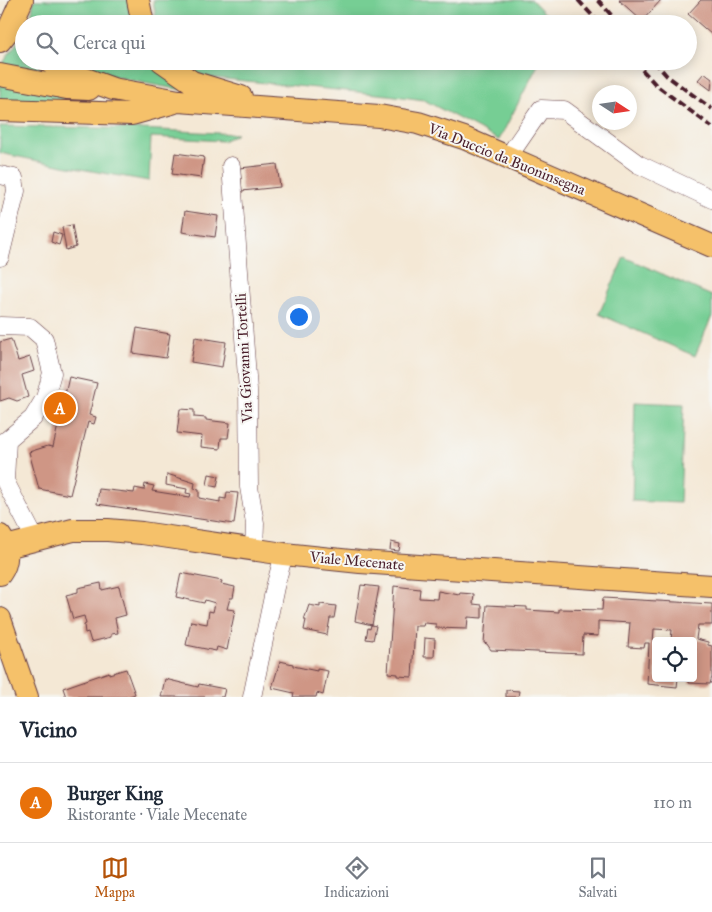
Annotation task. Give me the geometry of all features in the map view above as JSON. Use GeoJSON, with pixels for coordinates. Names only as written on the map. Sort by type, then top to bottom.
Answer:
{"type":"FeatureCollection","features":[{"type":"Feature","properties":{"kind":"main road"},"geometry":{"type":"LineString","coordinates":[[138,0],[141,15]]}},
{"type":"Feature","properties":{"kind":"main road"},"geometry":{"type":"LineString","coordinates":[[0,41],[15,20]]}},
{"type":"Feature","properties":{"kind":"main road","name":"Via Duccio da Buoninsegna"},"geometry":{"type":"LineString","coordinates":[[61,70],[113,89],[178,101],[379,116],[418,123],[464,138],[712,246]]}},
{"type":"Feature","properties":{"kind":"main road"},"geometry":{"type":"LineString","coordinates":[[175,70],[192,82],[285,110]]}},
{"type":"Feature","properties":{"kind":"main road","name":"Via Duccio da Buoninsegna"},"geometry":{"type":"LineString","coordinates":[[0,75],[67,88],[113,89]]}},
{"type":"Feature","properties":{"kind":"main road"},"geometry":{"type":"LineString","coordinates":[[0,110],[132,114],[178,101]]}},
{"type":"Feature","properties":{"kind":"main road","name":"Viale Mecenate"},"geometry":{"type":"LineString","coordinates":[[3,542],[34,539],[73,530],[108,530],[284,554],[369,563],[712,586]]}},
{"type":"Feature","properties":{"kind":"main road"},"geometry":{"type":"LineString","coordinates":[[0,574],[7,556],[3,542]]}},
{"type":"Feature","properties":{"kind":"main road"},"geometry":{"type":"LineString","coordinates":[[0,619],[26,697]]}},
{"type":"Feature","properties":{"kind":"street"},"geometry":{"type":"LineString","coordinates":[[508,157],[541,109],[564,110],[638,164],[712,199]]}},
{"type":"Feature","properties":{"kind":"street","name":"Via Giovanni Tortelli"},"geometry":{"type":"LineString","coordinates":[[231,166],[248,390],[248,487],[255,523],[254,550]]}},
{"type":"Feature","properties":{"kind":"street"},"geometry":{"type":"LineString","coordinates":[[0,175],[14,178],[16,191],[0,256]]}},
{"type":"Feature","properties":{"kind":"street"},"geometry":{"type":"LineString","coordinates":[[0,326],[30,327],[44,339],[52,373],[45,398],[34,418],[4,442],[5,481],[34,539]]}},
{"type":"Feature","properties":{"kind":"street"},"geometry":{"type":"LineString","coordinates":[[252,697],[275,587],[284,554]]}},
{"type":"Feature","properties":{"kind":"green space"},"geometry":{"type":"Polygon","coordinates":[[[34,0],[132,0],[135,15],[31,15],[34,0]]]}},
{"type":"Feature","properties":{"kind":"green space"},"geometry":{"type":"Polygon","coordinates":[[[153,0],[532,0],[546,15],[156,15],[153,0]]]}},
{"type":"Feature","properties":{"kind":"green space"},"geometry":{"type":"Polygon","coordinates":[[[15,45],[15,68],[1,66],[15,45]]]}},
{"type":"Feature","properties":{"kind":"green space"},"geometry":{"type":"Polygon","coordinates":[[[25,70],[56,70],[68,77],[25,70]]]}},
{"type":"Feature","properties":{"kind":"green space"},"geometry":{"type":"Polygon","coordinates":[[[92,70],[170,70],[205,93],[133,81],[92,70]]]}},
{"type":"Feature","properties":{"kind":"green space"},"geometry":{"type":"Polygon","coordinates":[[[192,70],[535,70],[499,140],[424,100],[205,77],[192,70]]]}},
{"type":"Feature","properties":{"kind":"green space"},"geometry":{"type":"Polygon","coordinates":[[[0,83],[110,105],[0,104],[0,83]]]}},
{"type":"Feature","properties":{"kind":"green space"},"geometry":{"type":"Polygon","coordinates":[[[0,126],[141,129],[237,134],[223,141],[151,137],[149,181],[0,153],[0,126]]]}},
{"type":"Feature","properties":{"kind":"green space"},"geometry":{"type":"Polygon","coordinates":[[[624,257],[712,296],[712,316],[695,356],[599,314],[624,257]]]}},
{"type":"Feature","properties":{"kind":"green space"},"geometry":{"type":"Polygon","coordinates":[[[635,402],[684,404],[680,503],[632,501],[635,402]]]}},
{"type":"Feature","properties":{"kind":"building"},"geometry":{"type":"Polygon","coordinates":[[[619,0],[661,0],[647,15],[635,15],[619,0]]]}},
{"type":"Feature","properties":{"kind":"building"},"geometry":{"type":"Polygon","coordinates":[[[701,0],[712,0],[712,35],[697,22],[697,15],[688,14],[701,0]]]}},
{"type":"Feature","properties":{"kind":"building"},"geometry":{"type":"Polygon","coordinates":[[[704,73],[712,79],[711,90],[698,80],[704,73]]]}},
{"type":"Feature","properties":{"kind":"building"},"geometry":{"type":"Polygon","coordinates":[[[175,153],[204,157],[201,178],[172,174],[175,153]]]}},
{"type":"Feature","properties":{"kind":"building"},"geometry":{"type":"Polygon","coordinates":[[[277,164],[280,187],[242,191],[240,168],[277,164]]]}},
{"type":"Feature","properties":{"kind":"building"},"geometry":{"type":"Polygon","coordinates":[[[185,211],[218,216],[215,237],[182,232],[185,211]]]}},
{"type":"Feature","properties":{"kind":"building"},"geometry":{"type":"Polygon","coordinates":[[[72,225],[76,247],[66,250],[62,227],[72,225]]]}},
{"type":"Feature","properties":{"kind":"building"},"geometry":{"type":"Polygon","coordinates":[[[53,232],[62,235],[59,245],[51,242],[53,232]]]}},
{"type":"Feature","properties":{"kind":"building"},"geometry":{"type":"Polygon","coordinates":[[[137,328],[170,334],[166,358],[133,353],[137,328]]]}},
{"type":"Feature","properties":{"kind":"building"},"geometry":{"type":"Polygon","coordinates":[[[195,337],[226,342],[222,367],[191,362],[195,337]]]}},
{"type":"Feature","properties":{"kind":"building"},"geometry":{"type":"Polygon","coordinates":[[[11,339],[18,361],[30,357],[34,371],[22,375],[28,397],[17,401],[9,398],[0,401],[0,342],[11,339]]]}},
{"type":"Feature","properties":{"kind":"building"},"geometry":{"type":"Polygon","coordinates":[[[69,377],[97,383],[89,415],[96,417],[94,424],[88,422],[70,495],[39,489],[29,452],[48,446],[53,447],[69,377]]]}},
{"type":"Feature","properties":{"kind":"building"},"geometry":{"type":"Polygon","coordinates":[[[180,409],[194,410],[194,417],[230,423],[228,438],[221,438],[220,449],[201,447],[202,436],[177,433],[180,409]]]}},
{"type":"Feature","properties":{"kind":"building"},"geometry":{"type":"Polygon","coordinates":[[[167,474],[195,483],[194,489],[199,490],[199,498],[220,502],[220,498],[226,499],[227,492],[238,493],[234,524],[97,504],[99,489],[134,493],[135,488],[144,490],[145,484],[154,486],[152,491],[190,497],[191,494],[186,493],[187,489],[166,485],[167,474]]]}},
{"type":"Feature","properties":{"kind":"building"},"geometry":{"type":"Polygon","coordinates":[[[209,474],[219,476],[217,487],[207,485],[209,474]]]}},
{"type":"Feature","properties":{"kind":"building"},"geometry":{"type":"Polygon","coordinates":[[[391,542],[400,544],[399,551],[390,550],[391,542]]]}},
{"type":"Feature","properties":{"kind":"building"},"geometry":{"type":"Polygon","coordinates":[[[181,573],[222,581],[221,584],[235,587],[233,598],[230,598],[227,609],[235,610],[227,650],[217,647],[216,651],[186,645],[191,621],[207,624],[209,611],[213,612],[215,603],[205,600],[204,603],[176,597],[181,573]]]}},
{"type":"Feature","properties":{"kind":"building"},"geometry":{"type":"Polygon","coordinates":[[[101,583],[102,590],[119,586],[126,615],[115,618],[118,633],[111,634],[111,637],[91,642],[88,632],[85,633],[84,625],[86,624],[84,616],[73,619],[66,595],[78,592],[78,588],[101,583]]]}},
{"type":"Feature","properties":{"kind":"building"},"geometry":{"type":"Polygon","coordinates":[[[361,585],[379,587],[372,625],[355,621],[361,585]]]}},
{"type":"Feature","properties":{"kind":"building"},"geometry":{"type":"Polygon","coordinates":[[[394,586],[420,589],[419,598],[437,599],[438,591],[459,595],[460,593],[474,594],[473,604],[482,605],[482,618],[468,617],[467,629],[436,628],[436,624],[424,623],[423,626],[415,626],[412,677],[388,673],[394,586]]]}},
{"type":"Feature","properties":{"kind":"building"},"geometry":{"type":"Polygon","coordinates":[[[603,598],[712,604],[712,625],[698,625],[696,637],[671,637],[672,630],[654,629],[652,637],[652,682],[678,682],[677,687],[647,684],[649,643],[645,643],[644,648],[628,647],[630,623],[598,621],[598,636],[583,635],[582,654],[491,650],[484,643],[487,605],[527,607],[527,610],[559,612],[559,609],[602,610],[603,598]]]}},
{"type":"Feature","properties":{"kind":"building"},"geometry":{"type":"Polygon","coordinates":[[[320,604],[336,606],[334,618],[330,618],[327,635],[304,630],[306,620],[304,620],[309,605],[320,607],[320,604]]]}},
{"type":"Feature","properties":{"kind":"building"},"geometry":{"type":"Polygon","coordinates":[[[371,625],[376,626],[373,640],[366,639],[368,628],[370,629],[371,625]]]}},
{"type":"Feature","properties":{"kind":"building"},"geometry":{"type":"Polygon","coordinates":[[[425,638],[435,639],[434,657],[424,657],[425,638]]]}},
{"type":"Feature","properties":{"kind":"building"},"geometry":{"type":"Polygon","coordinates":[[[697,639],[708,642],[708,645],[712,646],[712,677],[710,684],[689,683],[697,682],[697,639]]]}},
{"type":"Feature","properties":{"kind":"building"},"geometry":{"type":"Polygon","coordinates":[[[280,661],[317,671],[317,669],[328,671],[323,695],[317,693],[316,697],[293,697],[294,693],[272,688],[280,661]]]}},
{"type":"Feature","properties":{"kind":"building"},"geometry":{"type":"Polygon","coordinates":[[[126,669],[135,694],[127,697],[66,697],[63,688],[109,672],[109,674],[126,669]]]}},
{"type":"Feature","properties":{"kind":"building"},"geometry":{"type":"Polygon","coordinates":[[[165,679],[198,687],[199,684],[225,689],[223,697],[161,697],[165,679]]]}},
{"type":"Feature","properties":{"kind":"building"},"geometry":{"type":"Polygon","coordinates":[[[506,690],[519,691],[518,697],[506,697],[506,690]]]}},
{"type":"Feature","properties":{"kind":"railway"},"geometry":{"type":"LineString","coordinates":[[578,0],[592,15]]}},
{"type":"Feature","properties":{"kind":"railway"},"geometry":{"type":"LineString","coordinates":[[598,0],[611,15]]}},
{"type":"Feature","properties":{"kind":"railway"},"geometry":{"type":"LineString","coordinates":[[642,70],[657,86],[712,127]]}},
{"type":"Feature","properties":{"kind":"railway"},"geometry":{"type":"LineString","coordinates":[[662,70],[667,76],[712,109]]}},
{"type":"Feature","properties":{"kind":"place","name":"Burger King"},"geometry":{"type":"Point","coordinates":[60,408]}}]}
